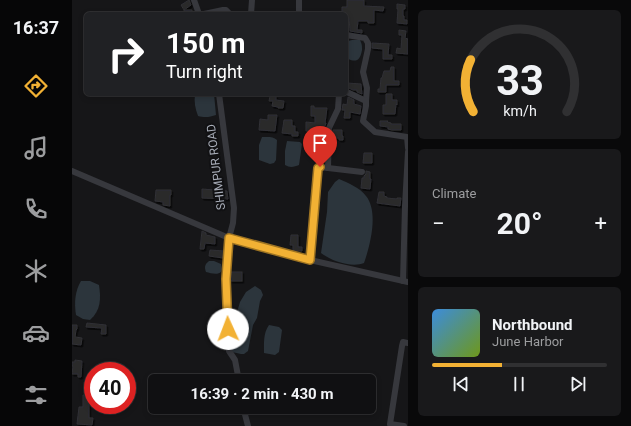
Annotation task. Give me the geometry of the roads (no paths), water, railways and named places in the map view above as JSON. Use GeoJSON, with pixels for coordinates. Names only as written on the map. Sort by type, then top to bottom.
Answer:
{"type":"FeatureCollection","features":[{"type":"Feature","properties":{"kind":"street"},"geometry":{"type":"LineString","coordinates":[[194,0],[198,12]]}},
{"type":"Feature","properties":{"kind":"street"},"geometry":{"type":"LineString","coordinates":[[252,0],[252,12]]}},
{"type":"Feature","properties":{"kind":"street"},"geometry":{"type":"LineString","coordinates":[[299,0],[299,12]]}},
{"type":"Feature","properties":{"kind":"street"},"geometry":{"type":"LineString","coordinates":[[214,12],[223,10],[228,12]]}},
{"type":"Feature","properties":{"kind":"street"},"geometry":{"type":"LineString","coordinates":[[348,35],[365,38],[368,43],[363,72],[367,88],[363,121],[375,132],[407,137],[408,148]]}},
{"type":"Feature","properties":{"kind":"street"},"geometry":{"type":"LineString","coordinates":[[348,92],[366,101]]}},
{"type":"Feature","properties":{"kind":"street","name":"SHIMPUR ROAD"},"geometry":{"type":"LineString","coordinates":[[218,96],[234,208],[233,223],[229,238],[226,279],[229,351],[235,360],[237,374]]}},
{"type":"Feature","properties":{"kind":"street"},"geometry":{"type":"LineString","coordinates":[[328,168],[329,128],[338,109],[339,96]]}},
{"type":"Feature","properties":{"kind":"street"},"geometry":{"type":"LineString","coordinates":[[72,171],[229,238],[310,260],[405,282],[405,206],[408,152]]}},
{"type":"Feature","properties":{"kind":"street"},"geometry":{"type":"LineString","coordinates":[[310,260],[318,168],[362,172]]}},
{"type":"Feature","properties":{"kind":"street"},"geometry":{"type":"LineString","coordinates":[[404,426],[390,424],[402,346],[403,342],[408,343]]}},
{"type":"Feature","properties":{"kind":"street"},"geometry":{"type":"LineString","coordinates":[[245,414],[248,426]]}}]}
